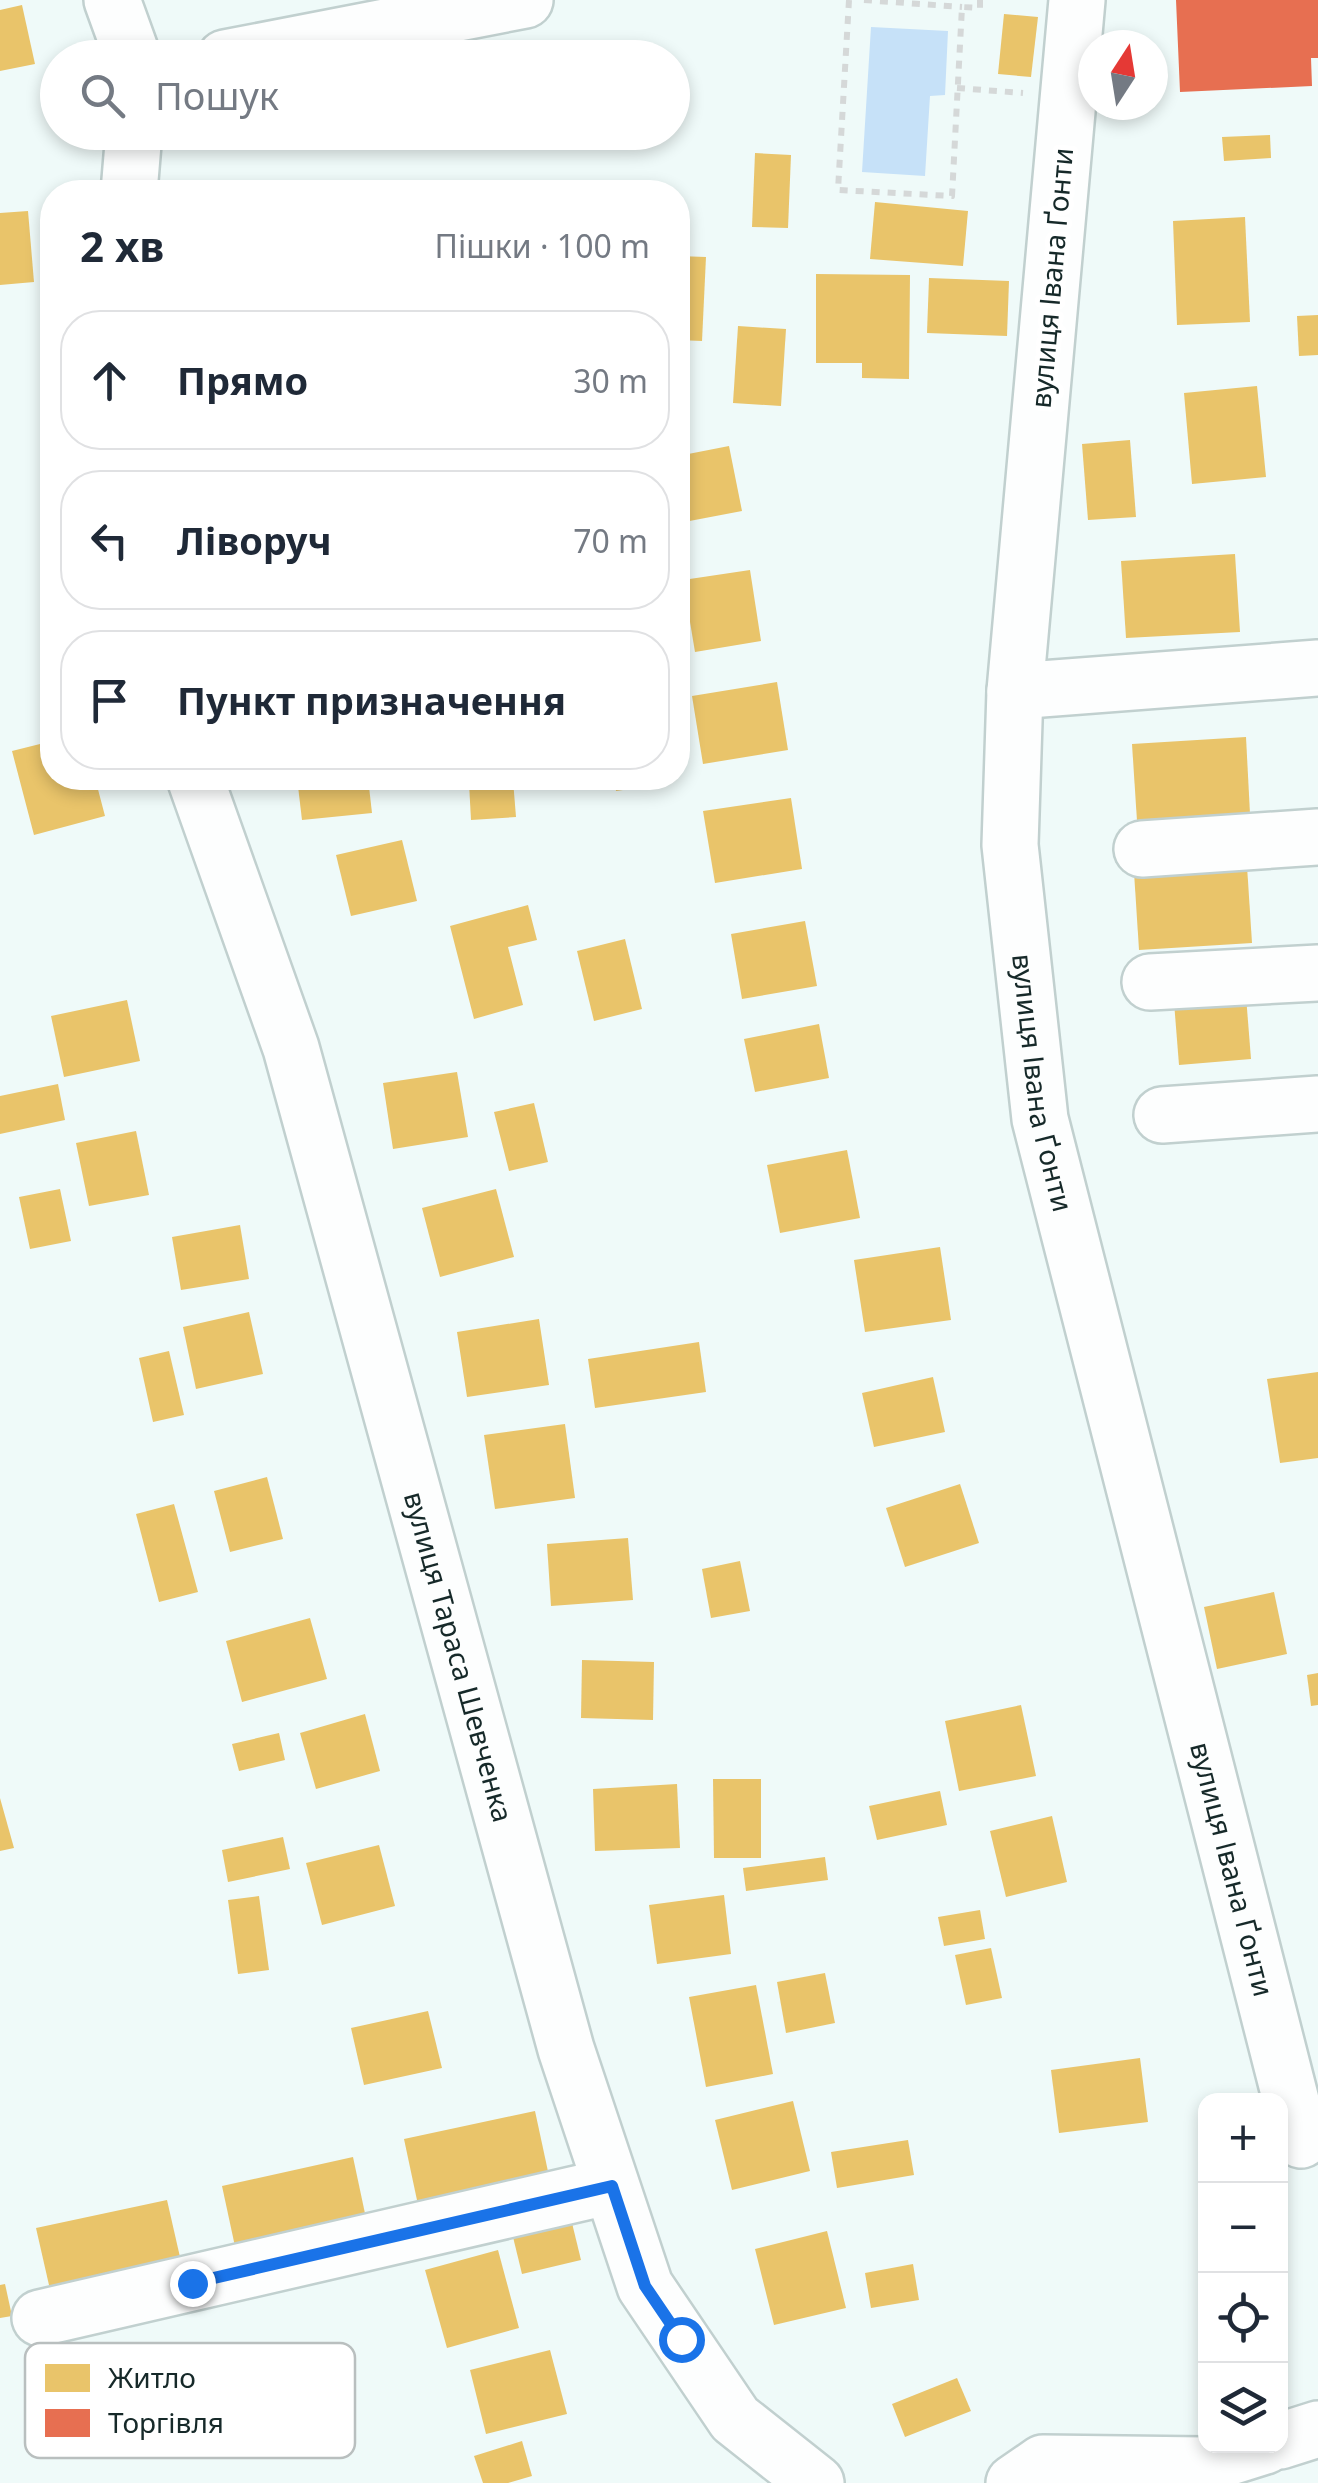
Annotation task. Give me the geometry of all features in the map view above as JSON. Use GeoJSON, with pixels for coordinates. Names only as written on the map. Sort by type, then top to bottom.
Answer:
{"type":"FeatureCollection","features":[{"type":"Feature","properties":{"kind":"street"},"geometry":{"type":"LineString","coordinates":[[112,0],[126,40]]}},
{"type":"Feature","properties":{"kind":"street"},"geometry":{"type":"LineString","coordinates":[[318,40],[524,0]]}},
{"type":"Feature","properties":{"kind":"street","name":"вулиця Івана Ґонти"},"geometry":{"type":"LineString","coordinates":[[1077,0],[1015,691],[1010,845],[1040,1119],[1301,2140]]}},
{"type":"Feature","properties":{"kind":"street"},"geometry":{"type":"LineString","coordinates":[[130,180],[132,150]]}},
{"type":"Feature","properties":{"kind":"street"},"geometry":{"type":"LineString","coordinates":[[1015,691],[1318,668]]}},
{"type":"Feature","properties":{"kind":"street","name":"вулиця Тараса Шевченка"},"geometry":{"type":"LineString","coordinates":[[199,790],[291,1048],[566,2048],[645,2286],[735,2418],[816,2483]]}},
{"type":"Feature","properties":{"kind":"street"},"geometry":{"type":"LineString","coordinates":[[1142,849],[1318,837]]}},
{"type":"Feature","properties":{"kind":"street"},"geometry":{"type":"LineString","coordinates":[[1150,982],[1318,973]]}},
{"type":"Feature","properties":{"kind":"street"},"geometry":{"type":"LineString","coordinates":[[1162,1115],[1318,1104]]}},
{"type":"Feature","properties":{"kind":"street"},"geometry":{"type":"LineString","coordinates":[[40,2318],[612,2186]]}},
{"type":"Feature","properties":{"kind":"street"},"geometry":{"type":"LineString","coordinates":[[1288,2438],[1318,2429]]}},
{"type":"Feature","properties":{"kind":"street"},"geometry":{"type":"LineString","coordinates":[[1014,2483],[1043,2463],[1204,2465],[1243,2453]]}},
{"type":"Feature","properties":{"kind":"path"},"geometry":{"type":"LineString","coordinates":[[849,0],[838,190],[952,196],[962,7]]}},
{"type":"Feature","properties":{"kind":"path"},"geometry":{"type":"LineString","coordinates":[[864,0],[980,8],[980,0]]}},
{"type":"Feature","properties":{"kind":"path"},"geometry":{"type":"LineString","coordinates":[[957,88],[1069,95]]}},
{"type":"Feature","properties":{"kind":"water"},"geometry":{"type":"Polygon","coordinates":[[[871,27],[948,31],[945,95],[930,96],[925,176],[862,172],[871,27]]]}},
{"type":"Feature","properties":{"kind":"building: Житло"},"geometry":{"type":"Polygon","coordinates":[[[22,5],[35,64],[0,71],[0,10],[22,5]]]}},
{"type":"Feature","properties":{"kind":"building: Житло"},"geometry":{"type":"Polygon","coordinates":[[[1004,14],[1038,17],[1031,77],[998,74],[1004,14]]]}},
{"type":"Feature","properties":{"kind":"building: Житло"},"geometry":{"type":"Polygon","coordinates":[[[1270,135],[1271,158],[1224,161],[1222,137],[1270,135]]]}},
{"type":"Feature","properties":{"kind":"building: Житло"},"geometry":{"type":"Polygon","coordinates":[[[755,153],[791,155],[788,228],[752,227],[755,153]]]}},
{"type":"Feature","properties":{"kind":"building: Житло"},"geometry":{"type":"Polygon","coordinates":[[[875,202],[968,211],[963,266],[870,259],[875,202]]]}},
{"type":"Feature","properties":{"kind":"building: Житло"},"geometry":{"type":"Polygon","coordinates":[[[28,211],[34,282],[0,285],[0,213],[28,211]]]}},
{"type":"Feature","properties":{"kind":"building: Житло"},"geometry":{"type":"Polygon","coordinates":[[[1245,217],[1250,322],[1177,325],[1173,221],[1245,217]]]}},
{"type":"Feature","properties":{"kind":"building: Житло"},"geometry":{"type":"Polygon","coordinates":[[[690,256],[706,257],[702,341],[690,340],[690,256]]]}},
{"type":"Feature","properties":{"kind":"building: Житло"},"geometry":{"type":"Polygon","coordinates":[[[816,274],[910,275],[909,379],[862,378],[862,363],[816,363],[816,274]]]}},
{"type":"Feature","properties":{"kind":"building: Житло"},"geometry":{"type":"Polygon","coordinates":[[[929,278],[1009,281],[1007,336],[927,333],[929,278]]]}},
{"type":"Feature","properties":{"kind":"building: Житло"},"geometry":{"type":"Polygon","coordinates":[[[1318,315],[1318,355],[1299,356],[1297,316],[1318,315]]]}},
{"type":"Feature","properties":{"kind":"building: Житло"},"geometry":{"type":"Polygon","coordinates":[[[738,326],[786,329],[781,406],[733,403],[738,326]]]}},
{"type":"Feature","properties":{"kind":"building: Житло"},"geometry":{"type":"Polygon","coordinates":[[[1257,386],[1266,477],[1192,484],[1184,393],[1257,386]]]}},
{"type":"Feature","properties":{"kind":"building: Житло"},"geometry":{"type":"Polygon","coordinates":[[[1130,440],[1136,517],[1088,520],[1082,444],[1130,440]]]}},
{"type":"Feature","properties":{"kind":"building: Житло"},"geometry":{"type":"Polygon","coordinates":[[[729,446],[742,511],[690,521],[690,454],[729,446]]]}},
{"type":"Feature","properties":{"kind":"building: Житло"},"geometry":{"type":"Polygon","coordinates":[[[1235,554],[1240,632],[1126,638],[1121,561],[1235,554]]]}},
{"type":"Feature","properties":{"kind":"building: Житло"},"geometry":{"type":"Polygon","coordinates":[[[750,570],[761,641],[695,652],[690,579],[750,570]]]}},
{"type":"Feature","properties":{"kind":"building: Житло"},"geometry":{"type":"Polygon","coordinates":[[[777,682],[788,750],[703,764],[692,696],[777,682]]]}},
{"type":"Feature","properties":{"kind":"building: Житло"},"geometry":{"type":"Polygon","coordinates":[[[1246,737],[1250,814],[1137,821],[1132,744],[1246,737]]]}},
{"type":"Feature","properties":{"kind":"building: Житло"},"geometry":{"type":"Polygon","coordinates":[[[40,744],[40,790],[98,790],[105,816],[34,835],[12,751],[40,744]]]}},
{"type":"Feature","properties":{"kind":"building: Житло"},"geometry":{"type":"Polygon","coordinates":[[[298,790],[369,790],[372,813],[302,820],[298,790]]]}},
{"type":"Feature","properties":{"kind":"building: Житло"},"geometry":{"type":"Polygon","coordinates":[[[469,790],[514,790],[516,817],[471,820],[469,790]]]}},
{"type":"Feature","properties":{"kind":"building: Житло"},"geometry":{"type":"Polygon","coordinates":[[[791,798],[802,869],[715,883],[703,811],[791,798]]]}},
{"type":"Feature","properties":{"kind":"building: Житло"},"geometry":{"type":"Polygon","coordinates":[[[402,840],[417,901],[351,916],[336,855],[402,840]]]}},
{"type":"Feature","properties":{"kind":"building: Житло"},"geometry":{"type":"Polygon","coordinates":[[[1247,866],[1252,943],[1139,950],[1134,872],[1247,866]]]}},
{"type":"Feature","properties":{"kind":"building: Житло"},"geometry":{"type":"Polygon","coordinates":[[[528,905],[537,940],[508,947],[523,1005],[474,1019],[450,926],[528,905]]]}},
{"type":"Feature","properties":{"kind":"building: Житло"},"geometry":{"type":"Polygon","coordinates":[[[805,921],[817,986],[742,999],[731,934],[805,921]]]}},
{"type":"Feature","properties":{"kind":"building: Житло"},"geometry":{"type":"Polygon","coordinates":[[[625,939],[642,1009],[594,1021],[577,951],[625,939]]]}},
{"type":"Feature","properties":{"kind":"building: Житло"},"geometry":{"type":"Polygon","coordinates":[[[1246,996],[1251,1059],[1179,1065],[1174,1002],[1246,996]]]}},
{"type":"Feature","properties":{"kind":"building: Житло"},"geometry":{"type":"Polygon","coordinates":[[[127,1000],[140,1061],[64,1077],[51,1016],[127,1000]]]}},
{"type":"Feature","properties":{"kind":"building: Житло"},"geometry":{"type":"Polygon","coordinates":[[[819,1024],[829,1078],[755,1092],[744,1039],[819,1024]]]}},
{"type":"Feature","properties":{"kind":"building: Житло"},"geometry":{"type":"Polygon","coordinates":[[[457,1072],[468,1137],[393,1149],[383,1083],[457,1072]]]}},
{"type":"Feature","properties":{"kind":"building: Житло"},"geometry":{"type":"Polygon","coordinates":[[[58,1084],[65,1120],[0,1134],[0,1096],[58,1084]]]}},
{"type":"Feature","properties":{"kind":"building: Житло"},"geometry":{"type":"Polygon","coordinates":[[[534,1103],[548,1162],[509,1171],[494,1112],[534,1103]]]}},
{"type":"Feature","properties":{"kind":"building: Житло"},"geometry":{"type":"Polygon","coordinates":[[[136,1131],[149,1195],[89,1206],[76,1143],[136,1131]]]}},
{"type":"Feature","properties":{"kind":"building: Житло"},"geometry":{"type":"Polygon","coordinates":[[[847,1150],[860,1218],[780,1233],[767,1165],[847,1150]]]}},
{"type":"Feature","properties":{"kind":"building: Житло"},"geometry":{"type":"Polygon","coordinates":[[[60,1189],[71,1241],[30,1249],[19,1197],[60,1189]]]}},
{"type":"Feature","properties":{"kind":"building: Житло"},"geometry":{"type":"Polygon","coordinates":[[[496,1189],[514,1257],[440,1277],[422,1208],[496,1189]]]}},
{"type":"Feature","properties":{"kind":"building: Житло"},"geometry":{"type":"Polygon","coordinates":[[[240,1225],[249,1279],[181,1290],[172,1237],[240,1225]]]}},
{"type":"Feature","properties":{"kind":"building: Житло"},"geometry":{"type":"Polygon","coordinates":[[[940,1247],[951,1320],[865,1332],[854,1260],[940,1247]]]}},
{"type":"Feature","properties":{"kind":"building: Житло"},"geometry":{"type":"Polygon","coordinates":[[[249,1312],[263,1374],[196,1389],[183,1327],[249,1312]]]}},
{"type":"Feature","properties":{"kind":"building: Житло"},"geometry":{"type":"Polygon","coordinates":[[[539,1319],[549,1385],[467,1397],[457,1332],[539,1319]]]}},
{"type":"Feature","properties":{"kind":"building: Житло"},"geometry":{"type":"Polygon","coordinates":[[[699,1342],[706,1392],[595,1408],[588,1359],[699,1342]]]}},
{"type":"Feature","properties":{"kind":"building: Житло"},"geometry":{"type":"Polygon","coordinates":[[[169,1351],[184,1415],[153,1422],[139,1358],[169,1351]]]}},
{"type":"Feature","properties":{"kind":"building: Житло"},"geometry":{"type":"Polygon","coordinates":[[[1318,1372],[1318,1458],[1280,1463],[1267,1379],[1318,1372]]]}},
{"type":"Feature","properties":{"kind":"building: Житло"},"geometry":{"type":"Polygon","coordinates":[[[933,1377],[945,1432],[874,1447],[862,1393],[933,1377]]]}},
{"type":"Feature","properties":{"kind":"building: Житло"},"geometry":{"type":"Polygon","coordinates":[[[565,1424],[575,1498],[495,1509],[484,1435],[565,1424]]]}},
{"type":"Feature","properties":{"kind":"building: Житло"},"geometry":{"type":"Polygon","coordinates":[[[267,1477],[283,1539],[230,1552],[214,1491],[267,1477]]]}},
{"type":"Feature","properties":{"kind":"building: Житло"},"geometry":{"type":"Polygon","coordinates":[[[960,1484],[979,1543],[905,1567],[886,1508],[960,1484]]]}},
{"type":"Feature","properties":{"kind":"building: Житло"},"geometry":{"type":"Polygon","coordinates":[[[174,1504],[198,1592],[159,1602],[136,1514],[174,1504]]]}},
{"type":"Feature","properties":{"kind":"building: Житло"},"geometry":{"type":"Polygon","coordinates":[[[628,1538],[633,1600],[551,1606],[547,1544],[628,1538]]]}},
{"type":"Feature","properties":{"kind":"building: Житло"},"geometry":{"type":"Polygon","coordinates":[[[740,1561],[750,1611],[711,1618],[702,1569],[740,1561]]]}},
{"type":"Feature","properties":{"kind":"building: Житло"},"geometry":{"type":"Polygon","coordinates":[[[1274,1592],[1287,1654],[1217,1669],[1204,1607],[1274,1592]]]}},
{"type":"Feature","properties":{"kind":"building: Житло"},"geometry":{"type":"Polygon","coordinates":[[[310,1618],[327,1679],[242,1702],[226,1641],[310,1618]]]}},
{"type":"Feature","properties":{"kind":"building: Житло"},"geometry":{"type":"Polygon","coordinates":[[[582,1660],[654,1662],[653,1720],[581,1718],[582,1660]]]}},
{"type":"Feature","properties":{"kind":"building: Житло"},"geometry":{"type":"Polygon","coordinates":[[[1318,1673],[1318,1705],[1311,1706],[1307,1675],[1318,1673]]]}},
{"type":"Feature","properties":{"kind":"building: Житло"},"geometry":{"type":"Polygon","coordinates":[[[1021,1705],[1036,1776],[959,1791],[945,1721],[1021,1705]]]}},
{"type":"Feature","properties":{"kind":"building: Житло"},"geometry":{"type":"Polygon","coordinates":[[[365,1714],[380,1771],[316,1789],[300,1733],[365,1714]]]}},
{"type":"Feature","properties":{"kind":"building: Житло"},"geometry":{"type":"Polygon","coordinates":[[[279,1733],[285,1760],[239,1771],[232,1744],[279,1733]]]}},
{"type":"Feature","properties":{"kind":"building: Житло"},"geometry":{"type":"Polygon","coordinates":[[[713,1779],[761,1779],[761,1858],[714,1858],[713,1779]]]}},
{"type":"Feature","properties":{"kind":"building: Житло"},"geometry":{"type":"Polygon","coordinates":[[[677,1784],[680,1848],[595,1851],[593,1789],[677,1784]]]}},
{"type":"Feature","properties":{"kind":"building: Житло"},"geometry":{"type":"Polygon","coordinates":[[[940,1791],[947,1825],[877,1840],[869,1806],[940,1791]]]}},
{"type":"Feature","properties":{"kind":"building: Житло"},"geometry":{"type":"Polygon","coordinates":[[[0,1798],[14,1848],[0,1851],[0,1798]]]}},
{"type":"Feature","properties":{"kind":"building: Житло"},"geometry":{"type":"Polygon","coordinates":[[[1052,1816],[1067,1882],[1006,1897],[990,1831],[1052,1816]]]}},
{"type":"Feature","properties":{"kind":"building: Житло"},"geometry":{"type":"Polygon","coordinates":[[[283,1837],[290,1869],[228,1882],[222,1850],[283,1837]]]}},
{"type":"Feature","properties":{"kind":"building: Житло"},"geometry":{"type":"Polygon","coordinates":[[[379,1845],[395,1906],[322,1925],[306,1863],[379,1845]]]}},
{"type":"Feature","properties":{"kind":"building: Житло"},"geometry":{"type":"Polygon","coordinates":[[[825,1857],[828,1880],[746,1891],[743,1868],[825,1857]]]}},
{"type":"Feature","properties":{"kind":"building: Житло"},"geometry":{"type":"Polygon","coordinates":[[[724,1895],[731,1954],[657,1964],[649,1905],[724,1895]]]}},
{"type":"Feature","properties":{"kind":"building: Житло"},"geometry":{"type":"Polygon","coordinates":[[[259,1896],[269,1970],[238,1974],[228,1900],[259,1896]]]}},
{"type":"Feature","properties":{"kind":"building: Житло"},"geometry":{"type":"Polygon","coordinates":[[[980,1910],[985,1939],[944,1946],[938,1917],[980,1910]]]}},
{"type":"Feature","properties":{"kind":"building: Житло"},"geometry":{"type":"Polygon","coordinates":[[[991,1948],[1002,1998],[966,2005],[955,1955],[991,1948]]]}},
{"type":"Feature","properties":{"kind":"building: Житло"},"geometry":{"type":"Polygon","coordinates":[[[825,1973],[835,2023],[786,2033],[777,1982],[825,1973]]]}},
{"type":"Feature","properties":{"kind":"building: Житло"},"geometry":{"type":"Polygon","coordinates":[[[756,1985],[773,2074],[706,2087],[689,1997],[756,1985]]]}},
{"type":"Feature","properties":{"kind":"building: Житло"},"geometry":{"type":"Polygon","coordinates":[[[428,2011],[442,2068],[364,2085],[351,2028],[428,2011]]]}},
{"type":"Feature","properties":{"kind":"building: Житло"},"geometry":{"type":"Polygon","coordinates":[[[1140,2058],[1148,2122],[1059,2133],[1051,2070],[1140,2058]]]}},
{"type":"Feature","properties":{"kind":"building: Житло"},"geometry":{"type":"Polygon","coordinates":[[[793,2101],[810,2171],[732,2190],[715,2120],[793,2101]]]}},
{"type":"Feature","properties":{"kind":"building: Житло"},"geometry":{"type":"Polygon","coordinates":[[[535,2111],[552,2190],[421,2219],[404,2139],[535,2111]]]}},
{"type":"Feature","properties":{"kind":"building: Житло"},"geometry":{"type":"Polygon","coordinates":[[[908,2140],[914,2175],[837,2188],[831,2152],[908,2140]]]}},
{"type":"Feature","properties":{"kind":"building: Житло"},"geometry":{"type":"Polygon","coordinates":[[[353,2157],[370,2237],[239,2265],[222,2186],[353,2157]]]}},
{"type":"Feature","properties":{"kind":"building: Житло"},"geometry":{"type":"Polygon","coordinates":[[[167,2200],[185,2279],[54,2307],[36,2228],[167,2200]]]}},
{"type":"Feature","properties":{"kind":"building: Житло"},"geometry":{"type":"Polygon","coordinates":[[[572,2223],[581,2260],[522,2274],[513,2237],[572,2223]]]}},
{"type":"Feature","properties":{"kind":"building: Житло"},"geometry":{"type":"Polygon","coordinates":[[[827,2231],[846,2308],[774,2325],[755,2249],[827,2231]]]}},
{"type":"Feature","properties":{"kind":"building: Житло"},"geometry":{"type":"Polygon","coordinates":[[[498,2250],[519,2328],[447,2348],[425,2270],[498,2250]]]}},
{"type":"Feature","properties":{"kind":"building: Житло"},"geometry":{"type":"Polygon","coordinates":[[[913,2264],[919,2300],[871,2308],[865,2273],[913,2264]]]}},
{"type":"Feature","properties":{"kind":"building: Житло"},"geometry":{"type":"Polygon","coordinates":[[[5,2284],[12,2316],[0,2318],[0,2285],[5,2284]]]}},
{"type":"Feature","properties":{"kind":"building: Житло"},"geometry":{"type":"Polygon","coordinates":[[[550,2350],[567,2414],[486,2434],[470,2370],[550,2350]]]}},
{"type":"Feature","properties":{"kind":"building: Житло"},"geometry":{"type":"Polygon","coordinates":[[[957,2378],[971,2411],[905,2437],[892,2404],[957,2378]]]}},
{"type":"Feature","properties":{"kind":"building: Житло"},"geometry":{"type":"Polygon","coordinates":[[[522,2441],[532,2476],[508,2483],[483,2483],[474,2456],[522,2441]]]}},
{"type":"Feature","properties":{"kind":"building: Торгівля"},"geometry":{"type":"Polygon","coordinates":[[[1176,0],[1318,0],[1318,58],[1311,58],[1312,86],[1180,92],[1176,0]]]}},
{"type":"Feature","properties":{"kind":"route"},"geometry":{"type":"LineString","coordinates":[[192,2283],[612,2186],[645,2286],[681,2339]]}}]}
